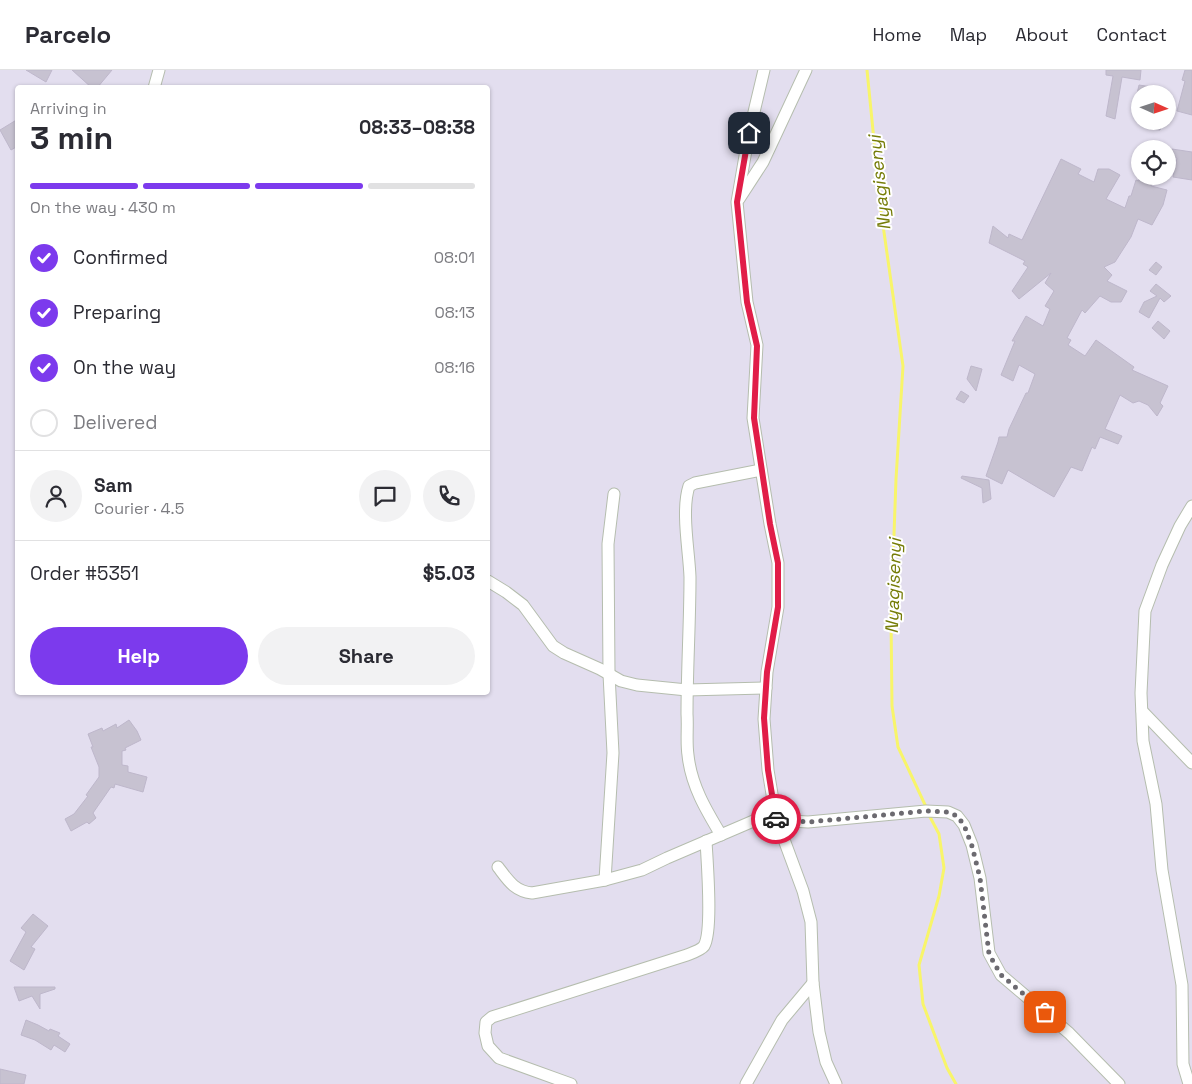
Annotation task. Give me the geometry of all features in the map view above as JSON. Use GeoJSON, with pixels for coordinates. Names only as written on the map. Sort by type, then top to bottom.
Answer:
{"type":"FeatureCollection","features":[{"type":"Feature","properties":{"kind":"street"},"geometry":{"type":"LineString","coordinates":[[155,85],[160,70]]}},
{"type":"Feature","properties":{"kind":"street"},"geometry":{"type":"LineString","coordinates":[[764,70],[749,133],[737,202],[747,302],[757,346],[754,418],[761,470],[778,563],[778,607],[767,672],[764,718],[768,770],[776,818],[803,891],[811,922],[813,983],[819,1032],[826,1062],[836,1084]]}},
{"type":"Feature","properties":{"kind":"street"},"geometry":{"type":"LineString","coordinates":[[737,202],[764,162],[806,70]]}},
{"type":"Feature","properties":{"kind":"street"},"geometry":{"type":"LineString","coordinates":[[721,835],[694,783],[688,755],[687,690],[690,575],[687,492],[689,486],[694,483],[761,470]]}},
{"type":"Feature","properties":{"kind":"street"},"geometry":{"type":"LineString","coordinates":[[605,880],[613,753],[609,674],[608,544],[614,494]]}},
{"type":"Feature","properties":{"kind":"street"},"geometry":{"type":"LineString","coordinates":[[1188,1084],[1183,1064],[1182,985],[1162,870],[1156,804],[1143,742],[1141,694],[1145,611],[1162,564],[1192,506]]}},
{"type":"Feature","properties":{"kind":"street"},"geometry":{"type":"LineString","coordinates":[[490,582],[523,605],[553,646],[564,654],[621,681],[637,685],[687,690],[766,688]]}},
{"type":"Feature","properties":{"kind":"street"},"geometry":{"type":"LineString","coordinates":[[1142,711],[1192,763]]}},
{"type":"Feature","properties":{"kind":"street"},"geometry":{"type":"LineString","coordinates":[[498,867],[510,883],[521,892],[532,893],[605,880],[642,870],[758,819],[776,818],[808,822],[926,811],[948,812],[957,816],[964,825],[972,846],[980,878],[989,954],[994,964],[1001,975],[1069,1032],[1119,1084]]}},
{"type":"Feature","properties":{"kind":"street"},"geometry":{"type":"LineString","coordinates":[[571,1084],[499,1058],[488,1046],[485,1033],[486,1022],[492,1017],[687,955],[702,948],[705,945],[707,933],[709,904],[706,841]]}},
{"type":"Feature","properties":{"kind":"street"},"geometry":{"type":"LineString","coordinates":[[746,1084],[782,1020],[813,983]]}},
{"type":"Feature","properties":{"kind":"building"},"geometry":{"type":"Polygon","coordinates":[[[26,70],[52,70],[46,82],[26,70]]]}},
{"type":"Feature","properties":{"kind":"building"},"geometry":{"type":"Polygon","coordinates":[[[72,70],[112,70],[100,85],[89,85],[72,70]]]}},
{"type":"Feature","properties":{"kind":"building"},"geometry":{"type":"Polygon","coordinates":[[[1106,70],[1141,70],[1140,80],[1122,77],[1115,119],[1106,116],[1113,76],[1106,75],[1106,70]]]}},
{"type":"Feature","properties":{"kind":"building"},"geometry":{"type":"Polygon","coordinates":[[[1185,70],[1192,70],[1192,115],[1177,111],[1185,81],[1182,80],[1185,70]]]}},
{"type":"Feature","properties":{"kind":"building"},"geometry":{"type":"Polygon","coordinates":[[[15,121],[15,148],[11,150],[0,130],[15,121]]]}},
{"type":"Feature","properties":{"kind":"building"},"geometry":{"type":"Polygon","coordinates":[[[1176,150],[1192,152],[1192,180],[1176,177],[1176,150]]]}},
{"type":"Feature","properties":{"kind":"building"},"geometry":{"type":"Polygon","coordinates":[[[1061,159],[1081,169],[1078,174],[1094,182],[1098,169],[1109,169],[1120,175],[1106,199],[1125,208],[1134,185],[1151,185],[1167,190],[1163,205],[1152,225],[1138,219],[1131,237],[1115,262],[1104,267],[1112,275],[1107,281],[1127,291],[1121,302],[1111,302],[1100,296],[1085,313],[1082,310],[1067,338],[1071,340],[1068,345],[1085,356],[1096,340],[1134,367],[1132,370],[1168,386],[1160,403],[1163,406],[1157,416],[1148,405],[1139,401],[1133,403],[1120,395],[1105,429],[1122,436],[1118,444],[1100,437],[1095,449],[1092,447],[1082,471],[1071,467],[1054,497],[1008,470],[1002,484],[986,476],[999,437],[1007,437],[1035,374],[1019,365],[1013,381],[1001,375],[1015,341],[1012,341],[1026,316],[1043,326],[1050,309],[1045,306],[1054,291],[1045,283],[1051,273],[1019,299],[1012,291],[1028,267],[1023,264],[1025,261],[989,243],[993,226],[1008,238],[1009,234],[1022,240],[1061,159]]]}},
{"type":"Feature","properties":{"kind":"building"},"geometry":{"type":"Polygon","coordinates":[[[1156,262],[1162,267],[1156,275],[1149,270],[1156,262]]]}},
{"type":"Feature","properties":{"kind":"building"},"geometry":{"type":"Polygon","coordinates":[[[1156,284],[1171,296],[1164,302],[1160,298],[1149,318],[1139,312],[1144,302],[1157,296],[1150,291],[1156,284]]]}},
{"type":"Feature","properties":{"kind":"building"},"geometry":{"type":"Polygon","coordinates":[[[1158,321],[1170,331],[1164,339],[1152,328],[1158,321]]]}},
{"type":"Feature","properties":{"kind":"building"},"geometry":{"type":"Polygon","coordinates":[[[971,366],[982,369],[976,391],[967,379],[971,366]]]}},
{"type":"Feature","properties":{"kind":"building"},"geometry":{"type":"Polygon","coordinates":[[[961,391],[969,396],[964,403],[956,399],[961,391]]]}},
{"type":"Feature","properties":{"kind":"building"},"geometry":{"type":"Polygon","coordinates":[[[962,476],[989,480],[991,499],[983,503],[982,488],[961,478],[962,476]]]}},
{"type":"Feature","properties":{"kind":"building"},"geometry":{"type":"Polygon","coordinates":[[[129,720],[141,740],[122,751],[122,765],[128,766],[128,772],[147,777],[143,792],[115,784],[114,788],[111,787],[93,813],[96,818],[89,824],[87,822],[71,831],[65,819],[74,814],[88,796],[86,795],[99,777],[99,767],[88,734],[102,728],[103,731],[116,724],[117,728],[129,720]]]}},
{"type":"Feature","properties":{"kind":"building"},"geometry":{"type":"Polygon","coordinates":[[[33,914],[48,926],[31,947],[35,949],[24,970],[10,961],[26,932],[21,928],[33,914]]]}},
{"type":"Feature","properties":{"kind":"building"},"geometry":{"type":"Polygon","coordinates":[[[14,987],[55,987],[55,989],[40,994],[40,1009],[32,996],[19,1001],[14,987]]]}},
{"type":"Feature","properties":{"kind":"building"},"geometry":{"type":"Polygon","coordinates":[[[26,1020],[49,1031],[50,1029],[60,1033],[58,1036],[70,1044],[65,1052],[54,1045],[51,1050],[35,1040],[21,1035],[26,1020]]]}},
{"type":"Feature","properties":{"kind":"building"},"geometry":{"type":"Polygon","coordinates":[[[0,1069],[26,1075],[24,1084],[0,1084],[0,1069]]]}},
{"type":"Feature","properties":{"kind":"waterway","name":"Nyagisenyi"},"geometry":{"type":"LineString","coordinates":[[867,70],[881,211],[903,366],[896,479],[891,617],[892,706],[898,747],[927,809]]}},
{"type":"Feature","properties":{"kind":"waterway","name":"Nyagisenyi"},"geometry":{"type":"LineString","coordinates":[[929,815],[939,834],[944,868],[939,896],[919,965],[923,1004],[947,1068],[956,1084]]}},
{"type":"Feature","properties":{"kind":"way so far"},"geometry":{"type":"LineString","coordinates":[[776,819],[808,822],[926,811],[948,812],[957,816],[964,825],[972,846],[980,878],[989,954],[1001,975],[1045,1012]]}},
{"type":"Feature","properties":{"kind":"route"},"geometry":{"type":"LineString","coordinates":[[749,133],[737,202],[747,302],[757,346],[754,418],[761,470],[778,563],[778,607],[767,672],[764,718],[768,770],[776,819]]}}]}
